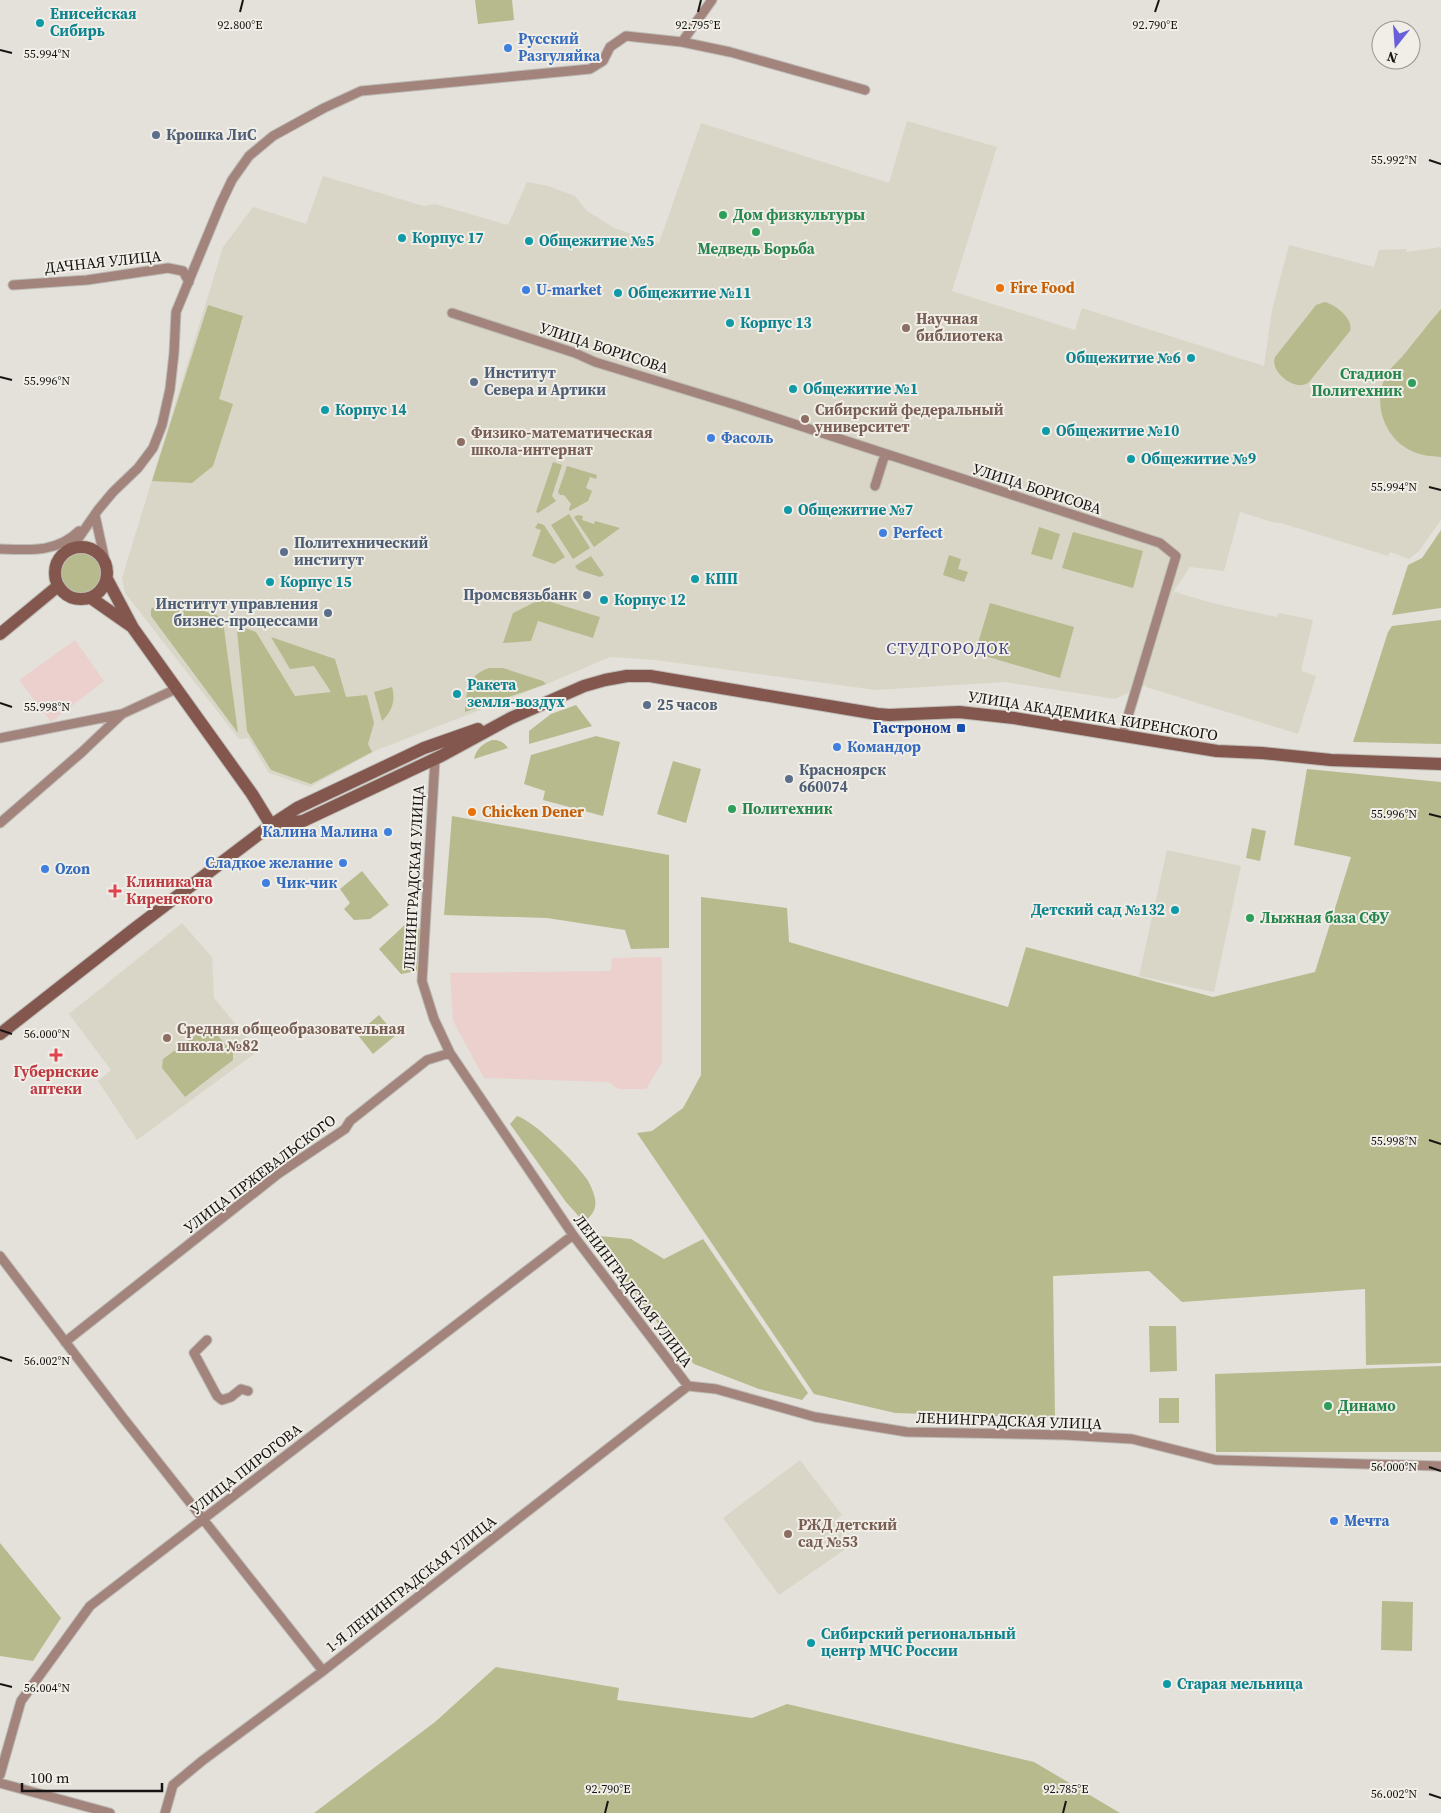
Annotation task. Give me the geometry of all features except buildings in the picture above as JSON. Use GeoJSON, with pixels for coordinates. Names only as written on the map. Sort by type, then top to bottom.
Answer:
{"type":"FeatureCollection","features":[{"type":"Feature","properties":{"kind":"main road"},"geometry":{"type":"LineString","coordinates":[[87,547],[100,555],[105,561],[108,573],[107,579],[101,590],[91,598],[75,599],[67,596],[58,586],[55,577],[57,563],[65,552],[71,549],[87,547]]}},
{"type":"Feature","properties":{"kind":"main road"},"geometry":{"type":"LineString","coordinates":[[107,579],[133,628],[258,803],[271,825]]}},
{"type":"Feature","properties":{"kind":"main road"},"geometry":{"type":"LineString","coordinates":[[0,634],[58,586]]}},
{"type":"Feature","properties":{"kind":"main road"},"geometry":{"type":"LineString","coordinates":[[91,598],[133,628]]}},
{"type":"Feature","properties":{"kind":"main road","name":"УЛИЦА АКАДЕМИКА КИРЕНСКОГО"},"geometry":{"type":"LineString","coordinates":[[0,1034],[134,929],[271,825],[297,808],[424,748],[511,718],[584,686],[605,680],[627,676],[650,676],[860,712],[889,715],[959,712],[1014,718],[1217,752],[1262,753],[1331,760],[1441,764]]}},
{"type":"Feature","properties":{"kind":"main road","name":"УЛИЦА АКАДЕМИКА КИРЕНСКОГО"},"geometry":{"type":"LineString","coordinates":[[271,825],[303,821],[435,759],[511,718]]}},
{"type":"Feature","properties":{"kind":"street"},"geometry":{"type":"LineString","coordinates":[[682,42],[712,0]]}},
{"type":"Feature","properties":{"kind":"street"},"geometry":{"type":"LineString","coordinates":[[71,549],[107,498],[138,468],[153,448],[162,425],[170,389],[176,312],[232,180],[249,156],[273,136],[344,98],[362,91],[590,69],[603,61],[610,47],[626,36],[682,42],[730,52],[865,90]]}},
{"type":"Feature","properties":{"kind":"street","name":"ДАЧНАЯ УЛИЦА"},"geometry":{"type":"LineString","coordinates":[[13,285],[87,280],[168,268],[183,271],[189,282]]}},
{"type":"Feature","properties":{"kind":"street","name":"УЛИЦА БОРИСОВА"},"geometry":{"type":"LineString","coordinates":[[452,313],[574,353],[595,362],[747,408],[1160,543],[1176,556],[1122,736]]}},
{"type":"Feature","properties":{"kind":"street"},"geometry":{"type":"LineString","coordinates":[[875,486],[885,454]]}},
{"type":"Feature","properties":{"kind":"street"},"geometry":{"type":"LineString","coordinates":[[0,549],[35,550],[53,547],[70,540],[95,515]]}},
{"type":"Feature","properties":{"kind":"street"},"geometry":{"type":"LineString","coordinates":[[95,515],[105,561]]}},
{"type":"Feature","properties":{"kind":"street"},"geometry":{"type":"LineString","coordinates":[[0,738],[122,714],[176,689]]}},
{"type":"Feature","properties":{"kind":"street"},"geometry":{"type":"LineString","coordinates":[[0,823],[82,752],[122,714]]}},
{"type":"Feature","properties":{"kind":"street","name":"ЛЕНИНГРАДСКАЯ УЛИЦА"},"geometry":{"type":"LineString","coordinates":[[435,759],[422,981],[434,1019],[450,1053],[573,1236],[688,1386],[716,1389],[816,1417],[907,1432],[1065,1435],[1132,1439],[1216,1460],[1441,1466]]}},
{"type":"Feature","properties":{"kind":"street","name":"УЛИЦА ПРЖЕВАЛЬСКОГО"},"geometry":{"type":"LineString","coordinates":[[65,1342],[278,1174],[345,1129],[350,1121],[426,1060],[450,1053]]}},
{"type":"Feature","properties":{"kind":"street","name":"УЛИЦА ПИРОГОВА"},"geometry":{"type":"LineString","coordinates":[[0,1775],[21,1701],[90,1606],[573,1236]]}},
{"type":"Feature","properties":{"kind":"street"},"geometry":{"type":"LineString","coordinates":[[0,1256],[203,1520],[323,1671]]}},
{"type":"Feature","properties":{"kind":"street"},"geometry":{"type":"LineString","coordinates":[[207,1340],[194,1353],[217,1396],[222,1400],[241,1390],[248,1391]]}},
{"type":"Feature","properties":{"kind":"street","name":"1-Я ЛЕНИНГРАДСКАЯ УЛИЦА"},"geometry":{"type":"LineString","coordinates":[[165,1813],[173,1785],[202,1761],[323,1671],[688,1386]]}},
{"type":"Feature","properties":{"kind":"street"},"geometry":{"type":"LineString","coordinates":[[0,1783],[110,1813]]}},
{"type":"Feature","properties":{"kind":"shaded area","name":"Сибирский федеральный университет"},"geometry":{"type":"Polygon","coordinates":[[[907,121],[997,147],[952,291],[1075,330],[1082,308],[1264,366],[1272,310],[1289,245],[1374,267],[1379,250],[1406,249],[1407,252],[1441,247],[1441,520],[1419,551],[1409,559],[1390,552],[1388,556],[1240,512],[1224,571],[1190,567],[1175,589],[1170,604],[1175,592],[1212,603],[1277,617],[1279,613],[1313,620],[1301,671],[1316,676],[1298,734],[1146,687],[1146,685],[1115,699],[1005,682],[876,690],[656,660],[610,657],[547,684],[377,750],[310,787],[269,773],[248,738],[239,739],[125,593],[122,578],[223,247],[253,207],[306,224],[323,176],[424,206],[435,204],[508,225],[527,182],[548,186],[575,196],[587,211],[614,228],[659,243],[701,123],[889,183],[907,121]]]}},
{"type":"Feature","properties":{"kind":"shaded area"},"geometry":{"type":"Polygon","coordinates":[[[75,640],[104,681],[51,722],[19,680],[75,640]]]}},
{"type":"Feature","properties":{"kind":"shaded area"},"geometry":{"type":"Polygon","coordinates":[[[1167,850],[1241,866],[1214,992],[1139,976],[1167,850]]]}},
{"type":"Feature","properties":{"kind":"shaded area","name":"Средняя общеобразовательная школа №82"},"geometry":{"type":"Polygon","coordinates":[[[182,923],[212,957],[214,998],[258,1051],[137,1140],[98,1081],[111,1070],[69,1014],[182,923]]]}},
{"type":"Feature","properties":{"kind":"shaded area"},"geometry":{"type":"Polygon","coordinates":[[[662,957],[662,1062],[646,1089],[619,1089],[608,1082],[484,1078],[453,1021],[450,973],[611,971],[612,958],[662,957]]]}},
{"type":"Feature","properties":{"kind":"shaded area","name":"РЖД детский сад №53"},"geometry":{"type":"Polygon","coordinates":[[[800,1460],[842,1515],[834,1521],[850,1546],[779,1595],[723,1518],[800,1460]]]}},
{"type":"Feature","properties":{"kind":"green space"},"geometry":{"type":"Polygon","coordinates":[[[475,0],[512,0],[514,20],[478,24],[475,0]]]}},
{"type":"Feature","properties":{"kind":"green space"},"geometry":{"type":"Polygon","coordinates":[[[1325,302],[1334,306],[1347,317],[1351,326],[1350,331],[1309,382],[1304,385],[1291,383],[1276,369],[1275,357],[1316,305],[1325,302]]]}},
{"type":"Feature","properties":{"kind":"green space"},"geometry":{"type":"Polygon","coordinates":[[[208,305],[243,316],[219,399],[233,404],[213,466],[192,483],[152,481],[208,305]]]}},
{"type":"Feature","properties":{"kind":"green space","name":"Стадион Политехник"},"geometry":{"type":"Polygon","coordinates":[[[1441,309],[1441,457],[1417,453],[1404,447],[1396,440],[1384,421],[1380,399],[1381,388],[1388,372],[1441,309]]]}},
{"type":"Feature","properties":{"kind":"green space"},"geometry":{"type":"Polygon","coordinates":[[[553,462],[562,465],[552,496],[556,501],[538,513],[536,512],[553,462]]]}},
{"type":"Feature","properties":{"kind":"green space"},"geometry":{"type":"Polygon","coordinates":[[[567,466],[597,475],[596,479],[590,477],[586,488],[592,491],[588,501],[570,511],[571,504],[564,495],[560,495],[558,492],[567,466]]]}},
{"type":"Feature","properties":{"kind":"green space"},"geometry":{"type":"Polygon","coordinates":[[[569,514],[590,548],[573,559],[551,525],[569,514]]]}},
{"type":"Feature","properties":{"kind":"green space"},"geometry":{"type":"Polygon","coordinates":[[[578,515],[583,516],[582,520],[594,524],[595,521],[620,528],[594,547],[574,517],[578,515]]]}},
{"type":"Feature","properties":{"kind":"green space"},"geometry":{"type":"Polygon","coordinates":[[[538,523],[544,525],[565,557],[554,564],[532,556],[541,530],[535,528],[538,523]]]}},
{"type":"Feature","properties":{"kind":"green space"},"geometry":{"type":"Polygon","coordinates":[[[1039,527],[1060,534],[1052,560],[1031,554],[1039,527]]]}},
{"type":"Feature","properties":{"kind":"green space"},"geometry":{"type":"Polygon","coordinates":[[[1441,530],[1441,608],[1392,615],[1408,565],[1422,558],[1441,530]]]}},
{"type":"Feature","properties":{"kind":"green space"},"geometry":{"type":"Polygon","coordinates":[[[1073,532],[1143,551],[1133,588],[1062,568],[1073,532]]]}},
{"type":"Feature","properties":{"kind":"green space"},"geometry":{"type":"Polygon","coordinates":[[[82,552],[97,558],[103,573],[97,588],[82,594],[67,588],[61,573],[67,558],[82,552]]]}},
{"type":"Feature","properties":{"kind":"green space"},"geometry":{"type":"Polygon","coordinates":[[[949,555],[961,559],[958,569],[968,572],[964,582],[943,575],[949,555]]]}},
{"type":"Feature","properties":{"kind":"green space"},"geometry":{"type":"Polygon","coordinates":[[[591,556],[604,575],[600,577],[578,570],[575,566],[591,556]]]}},
{"type":"Feature","properties":{"kind":"green space"},"geometry":{"type":"Polygon","coordinates":[[[167,599],[219,616],[223,621],[238,733],[151,616],[151,609],[167,599]]]}},
{"type":"Feature","properties":{"kind":"green space"},"geometry":{"type":"Polygon","coordinates":[[[541,599],[600,617],[593,638],[538,621],[531,641],[503,643],[513,613],[541,599]]]}},
{"type":"Feature","properties":{"kind":"green space"},"geometry":{"type":"Polygon","coordinates":[[[990,603],[1074,627],[1060,678],[975,653],[990,603]]]}},
{"type":"Feature","properties":{"kind":"green space"},"geometry":{"type":"Polygon","coordinates":[[[1441,620],[1441,744],[1353,742],[1388,632],[1392,626],[1441,620]]]}},
{"type":"Feature","properties":{"kind":"green space"},"geometry":{"type":"Polygon","coordinates":[[[239,626],[256,632],[295,696],[331,692],[314,666],[290,669],[271,637],[335,659],[346,697],[367,695],[374,723],[368,744],[372,752],[311,784],[271,770],[247,731],[237,631],[239,626]]]}},
{"type":"Feature","properties":{"kind":"green space"},"geometry":{"type":"Polygon","coordinates":[[[489,668],[503,668],[543,681],[546,684],[465,712],[469,685],[476,675],[489,668]]]}},
{"type":"Feature","properties":{"kind":"green space"},"geometry":{"type":"Polygon","coordinates":[[[392,687],[394,697],[392,706],[382,721],[374,692],[392,687]]]}},
{"type":"Feature","properties":{"kind":"green space"},"geometry":{"type":"Polygon","coordinates":[[[576,705],[592,726],[529,744],[529,731],[551,714],[576,705]]]}},
{"type":"Feature","properties":{"kind":"green space"},"geometry":{"type":"Polygon","coordinates":[[[596,736],[620,742],[603,816],[543,800],[545,791],[524,784],[531,755],[596,736]]]}},
{"type":"Feature","properties":{"kind":"green space"},"geometry":{"type":"Polygon","coordinates":[[[492,740],[501,741],[508,748],[474,759],[480,747],[492,740]]]}},
{"type":"Feature","properties":{"kind":"green space"},"geometry":{"type":"Polygon","coordinates":[[[673,761],[701,769],[686,823],[657,814],[673,761]]]}},
{"type":"Feature","properties":{"kind":"green space"},"geometry":{"type":"Polygon","coordinates":[[[1307,769],[1441,782],[1441,1363],[1366,1365],[1365,1289],[1182,1302],[1149,1271],[1053,1276],[1055,1418],[895,1413],[814,1394],[637,1133],[652,1131],[683,1108],[701,1075],[701,897],[787,908],[789,942],[1008,1007],[1026,947],[1213,997],[1315,972],[1351,857],[1294,845],[1307,769]]]}},
{"type":"Feature","properties":{"kind":"green space"},"geometry":{"type":"Polygon","coordinates":[[[452,816],[669,855],[669,948],[631,949],[625,930],[547,918],[444,915],[452,816]]]}},
{"type":"Feature","properties":{"kind":"green space"},"geometry":{"type":"Polygon","coordinates":[[[1252,828],[1266,831],[1260,861],[1246,858],[1252,828]]]}},
{"type":"Feature","properties":{"kind":"green space"},"geometry":{"type":"Polygon","coordinates":[[[362,871],[389,905],[370,919],[354,920],[344,909],[350,903],[340,889],[362,871]]]}},
{"type":"Feature","properties":{"kind":"green space"},"geometry":{"type":"Polygon","coordinates":[[[409,921],[417,922],[420,931],[417,971],[401,974],[379,949],[409,921]]]}},
{"type":"Feature","properties":{"kind":"green space"},"geometry":{"type":"Polygon","coordinates":[[[379,1015],[396,1035],[373,1054],[357,1034],[379,1015]]]}},
{"type":"Feature","properties":{"kind":"green space"},"geometry":{"type":"Polygon","coordinates":[[[211,1028],[233,1053],[233,1060],[185,1097],[162,1068],[163,1059],[204,1029],[211,1028]]]}},
{"type":"Feature","properties":{"kind":"green space"},"geometry":{"type":"Polygon","coordinates":[[[517,1116],[524,1119],[554,1143],[573,1162],[587,1180],[594,1194],[595,1206],[591,1215],[584,1222],[566,1202],[510,1124],[517,1116]]]}},
{"type":"Feature","properties":{"kind":"green space"},"geometry":{"type":"Polygon","coordinates":[[[600,1236],[631,1239],[664,1259],[703,1239],[808,1393],[802,1400],[759,1389],[694,1364],[667,1335],[595,1242],[600,1236]]]}},
{"type":"Feature","properties":{"kind":"green space"},"geometry":{"type":"Polygon","coordinates":[[[1149,1326],[1176,1326],[1177,1371],[1150,1372],[1149,1326]]]}},
{"type":"Feature","properties":{"kind":"green space","name":"Динамо"},"geometry":{"type":"Polygon","coordinates":[[[1441,1366],[1441,1452],[1216,1452],[1215,1374],[1441,1366]]]}},
{"type":"Feature","properties":{"kind":"green space"},"geometry":{"type":"Polygon","coordinates":[[[1159,1398],[1179,1398],[1179,1423],[1159,1423],[1159,1398]]]}},
{"type":"Feature","properties":{"kind":"green space"},"geometry":{"type":"Polygon","coordinates":[[[0,1543],[61,1618],[33,1661],[0,1656],[0,1543]]]}},
{"type":"Feature","properties":{"kind":"green space"},"geometry":{"type":"Polygon","coordinates":[[[1382,1601],[1413,1602],[1412,1651],[1381,1650],[1382,1601]]]}},
{"type":"Feature","properties":{"kind":"green space"},"geometry":{"type":"Polygon","coordinates":[[[496,1667],[619,1688],[617,1700],[752,1718],[787,1704],[1034,1762],[1120,1813],[314,1813],[435,1722],[496,1667]]]}},
{"type":"Feature","properties":{"kind":"place","name":"Енисейская Сибирь"},"geometry":{"type":"Point","coordinates":[40,23]}},
{"type":"Feature","properties":{"kind":"place","name":"Русский Разгуляйка"},"geometry":{"type":"Point","coordinates":[508,48]}},
{"type":"Feature","properties":{"kind":"place","name":"Крошка ЛиС"},"geometry":{"type":"Point","coordinates":[156,135]}},
{"type":"Feature","properties":{"kind":"place","name":"Дом физкультуры"},"geometry":{"type":"Point","coordinates":[723,215]}},
{"type":"Feature","properties":{"kind":"place","name":"Медведь Борьба"},"geometry":{"type":"Point","coordinates":[756,232]}},
{"type":"Feature","properties":{"kind":"place","name":"Корпус 17"},"geometry":{"type":"Point","coordinates":[402,238]}},
{"type":"Feature","properties":{"kind":"place","name":"Общежитие №5"},"geometry":{"type":"Point","coordinates":[529,241]}},
{"type":"Feature","properties":{"kind":"place","name":"Fire Food"},"geometry":{"type":"Point","coordinates":[1000,288]}},
{"type":"Feature","properties":{"kind":"place","name":"U-market"},"geometry":{"type":"Point","coordinates":[526,290]}},
{"type":"Feature","properties":{"kind":"place","name":"Общежитие №11"},"geometry":{"type":"Point","coordinates":[618,293]}},
{"type":"Feature","properties":{"kind":"place","name":"Корпус 13"},"geometry":{"type":"Point","coordinates":[730,323]}},
{"type":"Feature","properties":{"kind":"place","name":"Научная библиотека"},"geometry":{"type":"Point","coordinates":[906,328]}},
{"type":"Feature","properties":{"kind":"place","name":"Общежитие №6"},"geometry":{"type":"Point","coordinates":[1191,358]}},
{"type":"Feature","properties":{"kind":"place","name":"Институт Севера и Артики"},"geometry":{"type":"Point","coordinates":[474,382]}},
{"type":"Feature","properties":{"kind":"place","name":"Стадион Политехник"},"geometry":{"type":"Point","coordinates":[1412,383]}},
{"type":"Feature","properties":{"kind":"place","name":"Общежитие №1"},"geometry":{"type":"Point","coordinates":[793,389]}},
{"type":"Feature","properties":{"kind":"place","name":"Корпус 14"},"geometry":{"type":"Point","coordinates":[325,410]}},
{"type":"Feature","properties":{"kind":"place","name":"Сибирский федеральный университет"},"geometry":{"type":"Point","coordinates":[805,419]}},
{"type":"Feature","properties":{"kind":"place","name":"Общежитие №10"},"geometry":{"type":"Point","coordinates":[1046,431]}},
{"type":"Feature","properties":{"kind":"place","name":"Фасоль"},"geometry":{"type":"Point","coordinates":[711,438]}},
{"type":"Feature","properties":{"kind":"place","name":"Физико-математическая школа-интернат"},"geometry":{"type":"Point","coordinates":[461,442]}},
{"type":"Feature","properties":{"kind":"place","name":"Общежитие №9"},"geometry":{"type":"Point","coordinates":[1131,459]}},
{"type":"Feature","properties":{"kind":"place","name":"Общежитие №7"},"geometry":{"type":"Point","coordinates":[788,510]}},
{"type":"Feature","properties":{"kind":"place","name":"Perfect"},"geometry":{"type":"Point","coordinates":[883,533]}},
{"type":"Feature","properties":{"kind":"place","name":"Политехнический институт"},"geometry":{"type":"Point","coordinates":[284,552]}},
{"type":"Feature","properties":{"kind":"place","name":"КПП"},"geometry":{"type":"Point","coordinates":[695,579]}},
{"type":"Feature","properties":{"kind":"place","name":"Корпус 15"},"geometry":{"type":"Point","coordinates":[270,582]}},
{"type":"Feature","properties":{"kind":"place","name":"Промсвязьбанк"},"geometry":{"type":"Point","coordinates":[587,595]}},
{"type":"Feature","properties":{"kind":"place","name":"Корпус 12"},"geometry":{"type":"Point","coordinates":[604,600]}},
{"type":"Feature","properties":{"kind":"place","name":"Институт управления бизнес-процессами"},"geometry":{"type":"Point","coordinates":[328,613]}},
{"type":"Feature","properties":{"kind":"place","name":"Ракета земля-воздух"},"geometry":{"type":"Point","coordinates":[457,694]}},
{"type":"Feature","properties":{"kind":"place","name":"25 часов"},"geometry":{"type":"Point","coordinates":[647,705]}},
{"type":"Feature","properties":{"kind":"place","name":"Гастроном"},"geometry":{"type":"Point","coordinates":[961,728]}},
{"type":"Feature","properties":{"kind":"place","name":"Командор"},"geometry":{"type":"Point","coordinates":[837,747]}},
{"type":"Feature","properties":{"kind":"place","name":"Красноярск 660074"},"geometry":{"type":"Point","coordinates":[789,779]}},
{"type":"Feature","properties":{"kind":"place","name":"Политехник"},"geometry":{"type":"Point","coordinates":[732,809]}},
{"type":"Feature","properties":{"kind":"place","name":"Chicken Dener"},"geometry":{"type":"Point","coordinates":[472,812]}},
{"type":"Feature","properties":{"kind":"place","name":"Калина Малина"},"geometry":{"type":"Point","coordinates":[388,832]}},
{"type":"Feature","properties":{"kind":"place","name":"Сладкое желание"},"geometry":{"type":"Point","coordinates":[343,863]}},
{"type":"Feature","properties":{"kind":"place","name":"Ozon"},"geometry":{"type":"Point","coordinates":[45,869]}},
{"type":"Feature","properties":{"kind":"place","name":"Чик-чик"},"geometry":{"type":"Point","coordinates":[266,883]}},
{"type":"Feature","properties":{"kind":"place","name":"Клиника на Киренского"},"geometry":{"type":"Point","coordinates":[115,891]}},
{"type":"Feature","properties":{"kind":"place","name":"Детский сад №132"},"geometry":{"type":"Point","coordinates":[1175,910]}},
{"type":"Feature","properties":{"kind":"place","name":"Лыжная база СФУ"},"geometry":{"type":"Point","coordinates":[1250,918]}},
{"type":"Feature","properties":{"kind":"place","name":"Средняя общеобразовательная школа №82"},"geometry":{"type":"Point","coordinates":[167,1038]}},
{"type":"Feature","properties":{"kind":"place","name":"Губернские аптеки"},"geometry":{"type":"Point","coordinates":[56,1055]}},
{"type":"Feature","properties":{"kind":"place","name":"Динамо"},"geometry":{"type":"Point","coordinates":[1328,1406]}},
{"type":"Feature","properties":{"kind":"place","name":"Мечта"},"geometry":{"type":"Point","coordinates":[1334,1521]}},
{"type":"Feature","properties":{"kind":"place","name":"РЖД детский сад №53"},"geometry":{"type":"Point","coordinates":[788,1534]}},
{"type":"Feature","properties":{"kind":"place","name":"Сибирский региональный центр МЧС России"},"geometry":{"type":"Point","coordinates":[811,1643]}},
{"type":"Feature","properties":{"kind":"place","name":"Старая мельница"},"geometry":{"type":"Point","coordinates":[1167,1684]}},
{"type":"Feature","properties":{"kind":"district","name":"СТУДГОРОДОК"},"geometry":{"type":"Point","coordinates":[948,648]}}]}
